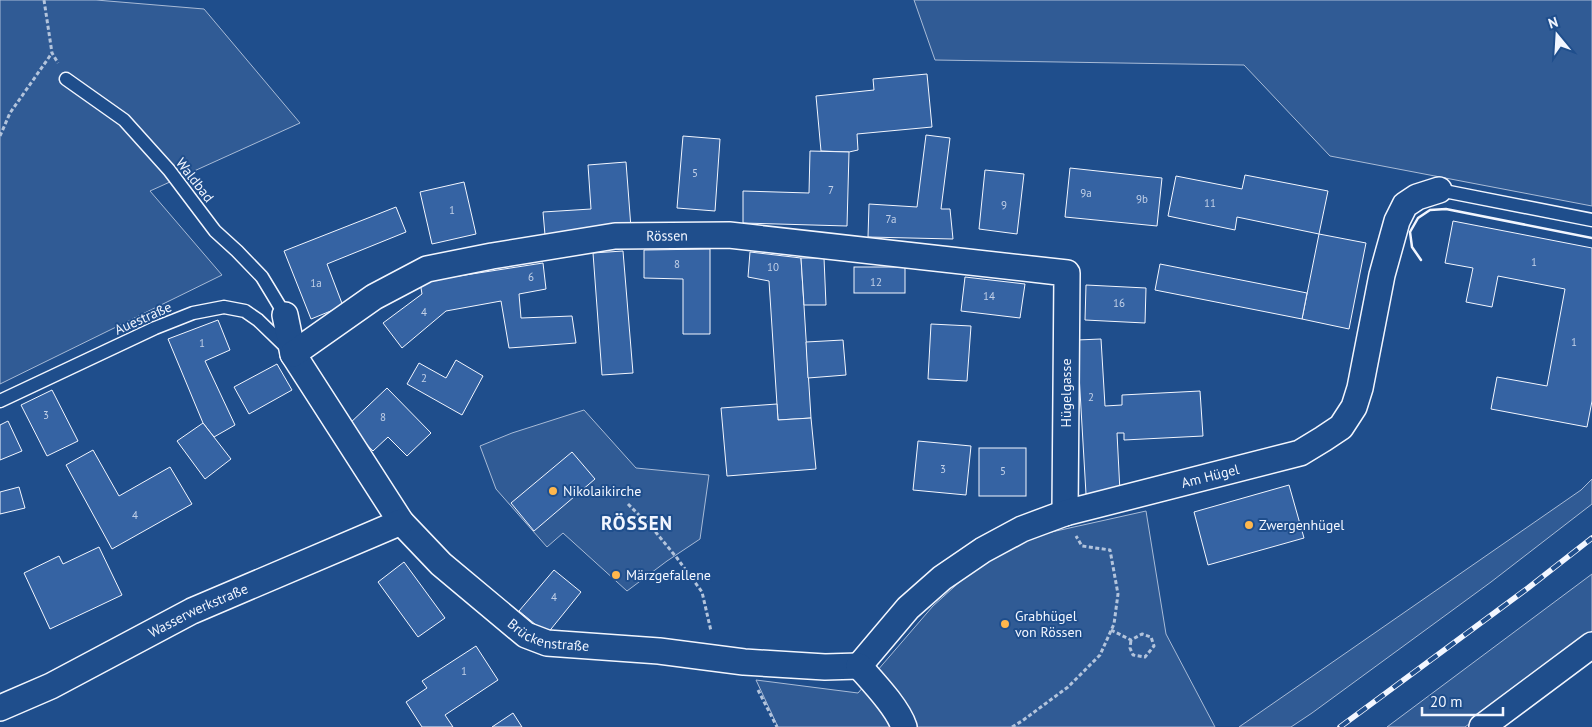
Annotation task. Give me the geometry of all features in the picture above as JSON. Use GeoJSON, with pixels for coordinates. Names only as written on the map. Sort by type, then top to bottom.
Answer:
{"type":"FeatureCollection","features":[{"type":"Feature","properties":{"kind":"street","name":"Am Hügel"},"geometry":{"type":"LineString","coordinates":[[860,666],[908,608],[942,578],[983,550],[1022,529],[1065,513],[1300,453],[1340,427],[1354,407],[1360,388],[1382,275],[1397,221],[1405,205],[1417,197],[1439,190]]}},
{"type":"Feature","properties":{"kind":"street","name":"Rössen"},"geometry":{"type":"LineString","coordinates":[[293,354],[374,297],[426,269],[615,236],[728,235],[1067,273]]}},
{"type":"Feature","properties":{"kind":"street","name":"Hügelgasse"},"geometry":{"type":"LineString","coordinates":[[1065,513],[1067,273]]}},
{"type":"Feature","properties":{"kind":"street"},"geometry":{"type":"LineString","coordinates":[[285,315],[293,354]]}},
{"type":"Feature","properties":{"kind":"street","name":"Brückenstraße"},"geometry":{"type":"LineString","coordinates":[[293,354],[401,522],[441,564],[526,634],[547,643],[659,651],[744,662],[825,668],[860,666]]}},
{"type":"Feature","properties":{"kind":"street","name":"Wasserwerkstraße"},"geometry":{"type":"LineString","coordinates":[[0,708],[51,686],[192,611],[401,522]]}},
{"type":"Feature","properties":{"kind":"street"},"geometry":{"type":"LineString","coordinates":[[1482,727],[1592,645]]}},
{"type":"Feature","properties":{"kind":"street"},"geometry":{"type":"LineString","coordinates":[[860,666],[885,697],[902,721],[904,727]]}},
{"type":"Feature","properties":{"kind":"lane","name":"Waldbad"},"geometry":{"type":"LineString","coordinates":[[66,79],[124,120],[169,170],[215,231],[262,278],[285,315]]}},
{"type":"Feature","properties":{"kind":"lane"},"geometry":{"type":"LineString","coordinates":[[1439,190],[1592,220]]}},
{"type":"Feature","properties":{"kind":"lane","name":"Auestraße"},"geometry":{"type":"LineString","coordinates":[[0,401],[155,328],[193,313],[224,308],[245,311],[258,320],[293,354]]}},
{"type":"Feature","properties":{"kind":"path"},"geometry":{"type":"LineString","coordinates":[[44,0],[52,53],[66,79]]}},
{"type":"Feature","properties":{"kind":"path"},"geometry":{"type":"LineString","coordinates":[[0,136],[10,113],[52,53]]}},
{"type":"Feature","properties":{"kind":"path"},"geometry":{"type":"LineString","coordinates":[[628,504],[653,529],[702,592],[717,658]]}},
{"type":"Feature","properties":{"kind":"path"},"geometry":{"type":"LineString","coordinates":[[1012,727],[1068,687],[1100,655],[1114,624],[1118,594],[1110,550],[1082,546],[1065,513]]}},
{"type":"Feature","properties":{"kind":"path"},"geometry":{"type":"LineString","coordinates":[[1111,630],[1130,640]]}},
{"type":"Feature","properties":{"kind":"path"},"geometry":{"type":"LineString","coordinates":[[1142,634],[1151,637],[1154,646],[1146,656],[1133,655],[1130,648],[1130,640],[1142,634]]}},
{"type":"Feature","properties":{"kind":"path"},"geometry":{"type":"LineString","coordinates":[[744,662],[777,727]]}},
{"type":"Feature","properties":{"kind":"shaded area"},"geometry":{"type":"Polygon","coordinates":[[[0,0],[96,0],[204,9],[300,123],[150,191],[222,275],[0,384],[0,0]]]}},
{"type":"Feature","properties":{"kind":"shaded area"},"geometry":{"type":"Polygon","coordinates":[[[914,0],[1592,0],[1592,206],[1330,156],[1244,65],[935,60],[914,0]]]}},
{"type":"Feature","properties":{"kind":"shaded area"},"geometry":{"type":"Polygon","coordinates":[[[584,410],[636,468],[709,475],[700,539],[627,591],[563,533],[547,547],[496,489],[480,446],[512,433],[584,410]]]}},
{"type":"Feature","properties":{"kind":"shaded area"},"geometry":{"type":"Polygon","coordinates":[[[1592,479],[1592,504],[1491,582],[1312,713],[1291,727],[1239,727],[1581,490],[1592,479]]]}},
{"type":"Feature","properties":{"kind":"shaded area"},"geometry":{"type":"Polygon","coordinates":[[[1146,511],[1166,634],[1215,727],[778,727],[756,680],[858,693],[933,606],[975,568],[1038,535],[1146,511]]]}},
{"type":"Feature","properties":{"kind":"shaded area"},"geometry":{"type":"Polygon","coordinates":[[[1592,574],[1592,632],[1465,727],[1387,727],[1592,574]]]}},
{"type":"Feature","properties":{"kind":"building"},"geometry":{"type":"Polygon","coordinates":[[[927,74],[932,127],[857,134],[858,150],[849,152],[821,151],[816,96],[874,90],[873,79],[927,74]]]}},
{"type":"Feature","properties":{"kind":"building"},"geometry":{"type":"Polygon","coordinates":[[[926,135],[950,138],[941,209],[950,209],[953,239],[868,237],[869,204],[917,207],[926,135]]]}},
{"type":"Feature","properties":{"kind":"building"},"geometry":{"type":"Polygon","coordinates":[[[683,136],[720,139],[715,211],[677,208],[683,136]]]}},
{"type":"Feature","properties":{"kind":"building"},"geometry":{"type":"Polygon","coordinates":[[[810,151],[849,152],[847,226],[743,223],[743,191],[809,193],[810,151]]]}},
{"type":"Feature","properties":{"kind":"building"},"geometry":{"type":"Polygon","coordinates":[[[626,162],[631,228],[545,235],[543,212],[591,209],[588,165],[626,162]]]}},
{"type":"Feature","properties":{"kind":"building"},"geometry":{"type":"Polygon","coordinates":[[[1070,168],[1162,178],[1157,226],[1065,217],[1070,168]]]}},
{"type":"Feature","properties":{"kind":"building"},"geometry":{"type":"Polygon","coordinates":[[[985,170],[1024,174],[1017,234],[979,229],[985,170]]]}},
{"type":"Feature","properties":{"kind":"building"},"geometry":{"type":"Polygon","coordinates":[[[1245,175],[1328,191],[1319,234],[1237,217],[1235,230],[1168,216],[1176,176],[1242,189],[1245,175]]]}},
{"type":"Feature","properties":{"kind":"building"},"geometry":{"type":"Polygon","coordinates":[[[464,182],[476,234],[432,244],[420,192],[464,182]]]}},
{"type":"Feature","properties":{"kind":"building"},"geometry":{"type":"Polygon","coordinates":[[[396,207],[406,232],[327,264],[343,306],[311,319],[284,251],[396,207]]]}},
{"type":"Feature","properties":{"kind":"building"},"geometry":{"type":"Polygon","coordinates":[[[1453,221],[1592,248],[1592,401],[1587,427],[1491,409],[1497,377],[1547,386],[1565,289],[1498,276],[1492,307],[1466,302],[1473,268],[1445,263],[1453,221]]]}},
{"type":"Feature","properties":{"kind":"building"},"geometry":{"type":"Polygon","coordinates":[[[1319,234],[1366,243],[1349,329],[1302,319],[1319,234]]]}},
{"type":"Feature","properties":{"kind":"building"},"geometry":{"type":"Polygon","coordinates":[[[710,249],[710,334],[683,334],[683,279],[644,278],[644,250],[710,249]]]}},
{"type":"Feature","properties":{"kind":"building"},"geometry":{"type":"Polygon","coordinates":[[[623,251],[633,373],[602,375],[593,253],[623,251]]]}},
{"type":"Feature","properties":{"kind":"building"},"geometry":{"type":"Polygon","coordinates":[[[750,252],[801,258],[811,418],[778,420],[769,281],[748,277],[750,252]]]}},
{"type":"Feature","properties":{"kind":"building"},"geometry":{"type":"Polygon","coordinates":[[[801,258],[824,258],[826,305],[804,305],[801,258]]]}},
{"type":"Feature","properties":{"kind":"building"},"geometry":{"type":"Polygon","coordinates":[[[543,263],[546,289],[519,294],[521,318],[572,316],[576,343],[509,348],[501,301],[446,311],[402,348],[383,323],[422,294],[420,282],[543,263]]]}},
{"type":"Feature","properties":{"kind":"building"},"geometry":{"type":"Polygon","coordinates":[[[1160,264],[1307,293],[1302,319],[1155,290],[1160,264]]]}},
{"type":"Feature","properties":{"kind":"building"},"geometry":{"type":"Polygon","coordinates":[[[854,267],[905,267],[905,293],[854,293],[854,267]]]}},
{"type":"Feature","properties":{"kind":"building"},"geometry":{"type":"Polygon","coordinates":[[[965,277],[1025,284],[1020,318],[961,311],[965,277]]]}},
{"type":"Feature","properties":{"kind":"building"},"geometry":{"type":"Polygon","coordinates":[[[1086,285],[1146,288],[1145,323],[1085,320],[1086,285]]]}},
{"type":"Feature","properties":{"kind":"building"},"geometry":{"type":"Polygon","coordinates":[[[218,320],[230,350],[205,361],[235,425],[214,437],[203,423],[168,339],[218,320]]]}},
{"type":"Feature","properties":{"kind":"building"},"geometry":{"type":"Polygon","coordinates":[[[931,324],[971,326],[967,381],[928,379],[931,324]]]}},
{"type":"Feature","properties":{"kind":"building"},"geometry":{"type":"Polygon","coordinates":[[[1101,339],[1105,406],[1122,405],[1122,395],[1200,391],[1203,436],[1124,440],[1124,433],[1117,433],[1120,492],[1086,494],[1077,340],[1101,339]]]}},
{"type":"Feature","properties":{"kind":"building"},"geometry":{"type":"Polygon","coordinates":[[[843,340],[846,375],[808,378],[806,342],[843,340]]]}},
{"type":"Feature","properties":{"kind":"building"},"geometry":{"type":"Polygon","coordinates":[[[456,360],[483,376],[462,415],[407,384],[419,363],[446,378],[456,360]]]}},
{"type":"Feature","properties":{"kind":"building"},"geometry":{"type":"Polygon","coordinates":[[[277,364],[292,390],[249,414],[234,387],[277,364]]]}},
{"type":"Feature","properties":{"kind":"building"},"geometry":{"type":"Polygon","coordinates":[[[387,388],[431,433],[407,456],[388,437],[373,451],[348,425],[387,388]]]}},
{"type":"Feature","properties":{"kind":"building"},"geometry":{"type":"Polygon","coordinates":[[[52,390],[78,441],[47,456],[21,405],[52,390]]]}},
{"type":"Feature","properties":{"kind":"building"},"geometry":{"type":"Polygon","coordinates":[[[777,404],[778,420],[811,418],[816,469],[727,476],[721,408],[777,404]]]}},
{"type":"Feature","properties":{"kind":"building"},"geometry":{"type":"Polygon","coordinates":[[[8,421],[22,451],[0,460],[0,425],[8,421]]]}},
{"type":"Feature","properties":{"kind":"building"},"geometry":{"type":"Polygon","coordinates":[[[203,423],[231,459],[205,479],[177,441],[203,423]]]}},
{"type":"Feature","properties":{"kind":"building"},"geometry":{"type":"Polygon","coordinates":[[[918,441],[971,446],[966,495],[913,490],[918,441]]]}},
{"type":"Feature","properties":{"kind":"building"},"geometry":{"type":"Polygon","coordinates":[[[979,448],[1026,448],[1026,496],[979,496],[979,448]]]}},
{"type":"Feature","properties":{"kind":"building"},"geometry":{"type":"Polygon","coordinates":[[[93,450],[119,496],[170,467],[192,504],[112,549],[66,465],[93,450]]]}},
{"type":"Feature","properties":{"kind":"building","name":"Nikolaikirche"},"geometry":{"type":"Polygon","coordinates":[[[572,452],[595,479],[534,531],[511,503],[572,452]]]}},
{"type":"Feature","properties":{"kind":"building","name":"Zwergenhügel"},"geometry":{"type":"Polygon","coordinates":[[[1289,485],[1304,538],[1208,565],[1194,512],[1289,485]]]}},
{"type":"Feature","properties":{"kind":"building"},"geometry":{"type":"Polygon","coordinates":[[[19,487],[25,508],[0,514],[0,492],[19,487]]]}},
{"type":"Feature","properties":{"kind":"building"},"geometry":{"type":"Polygon","coordinates":[[[99,547],[122,595],[50,629],[24,573],[59,556],[63,564],[99,547]]]}},
{"type":"Feature","properties":{"kind":"building"},"geometry":{"type":"Polygon","coordinates":[[[404,562],[445,618],[418,637],[378,582],[404,562]]]}},
{"type":"Feature","properties":{"kind":"building"},"geometry":{"type":"Polygon","coordinates":[[[554,570],[581,592],[547,634],[519,611],[554,570]]]}},
{"type":"Feature","properties":{"kind":"building"},"geometry":{"type":"Polygon","coordinates":[[[476,646],[498,680],[445,715],[453,727],[422,727],[406,702],[427,688],[422,681],[476,646]]]}},
{"type":"Feature","properties":{"kind":"building"},"geometry":{"type":"Polygon","coordinates":[[[513,713],[522,727],[492,727],[513,713]]]}},
{"type":"Feature","properties":{"kind":"railway"},"geometry":{"type":"LineString","coordinates":[[1340,727],[1528,588],[1592,538]]}},
{"type":"Feature","properties":{"kind":"wall"},"geometry":{"type":"LineString","coordinates":[[1421,260],[1412,247],[1410,232],[1418,218],[1430,210],[1446,209],[1592,238]]}},
{"type":"Feature","properties":{"kind":"place","name":"Nikolaikirche"},"geometry":{"type":"Point","coordinates":[553,491]}},
{"type":"Feature","properties":{"kind":"place","name":"Zwergenhügel"},"geometry":{"type":"Point","coordinates":[1249,525]}},
{"type":"Feature","properties":{"kind":"place","name":"Märzgefallene"},"geometry":{"type":"Point","coordinates":[616,575]}},
{"type":"Feature","properties":{"kind":"place","name":"Grabhügel von Rössen"},"geometry":{"type":"Point","coordinates":[1005,624]}},
{"type":"Feature","properties":{"kind":"district","name":"RÖSSEN"},"geometry":{"type":"Point","coordinates":[637,523]}}]}
